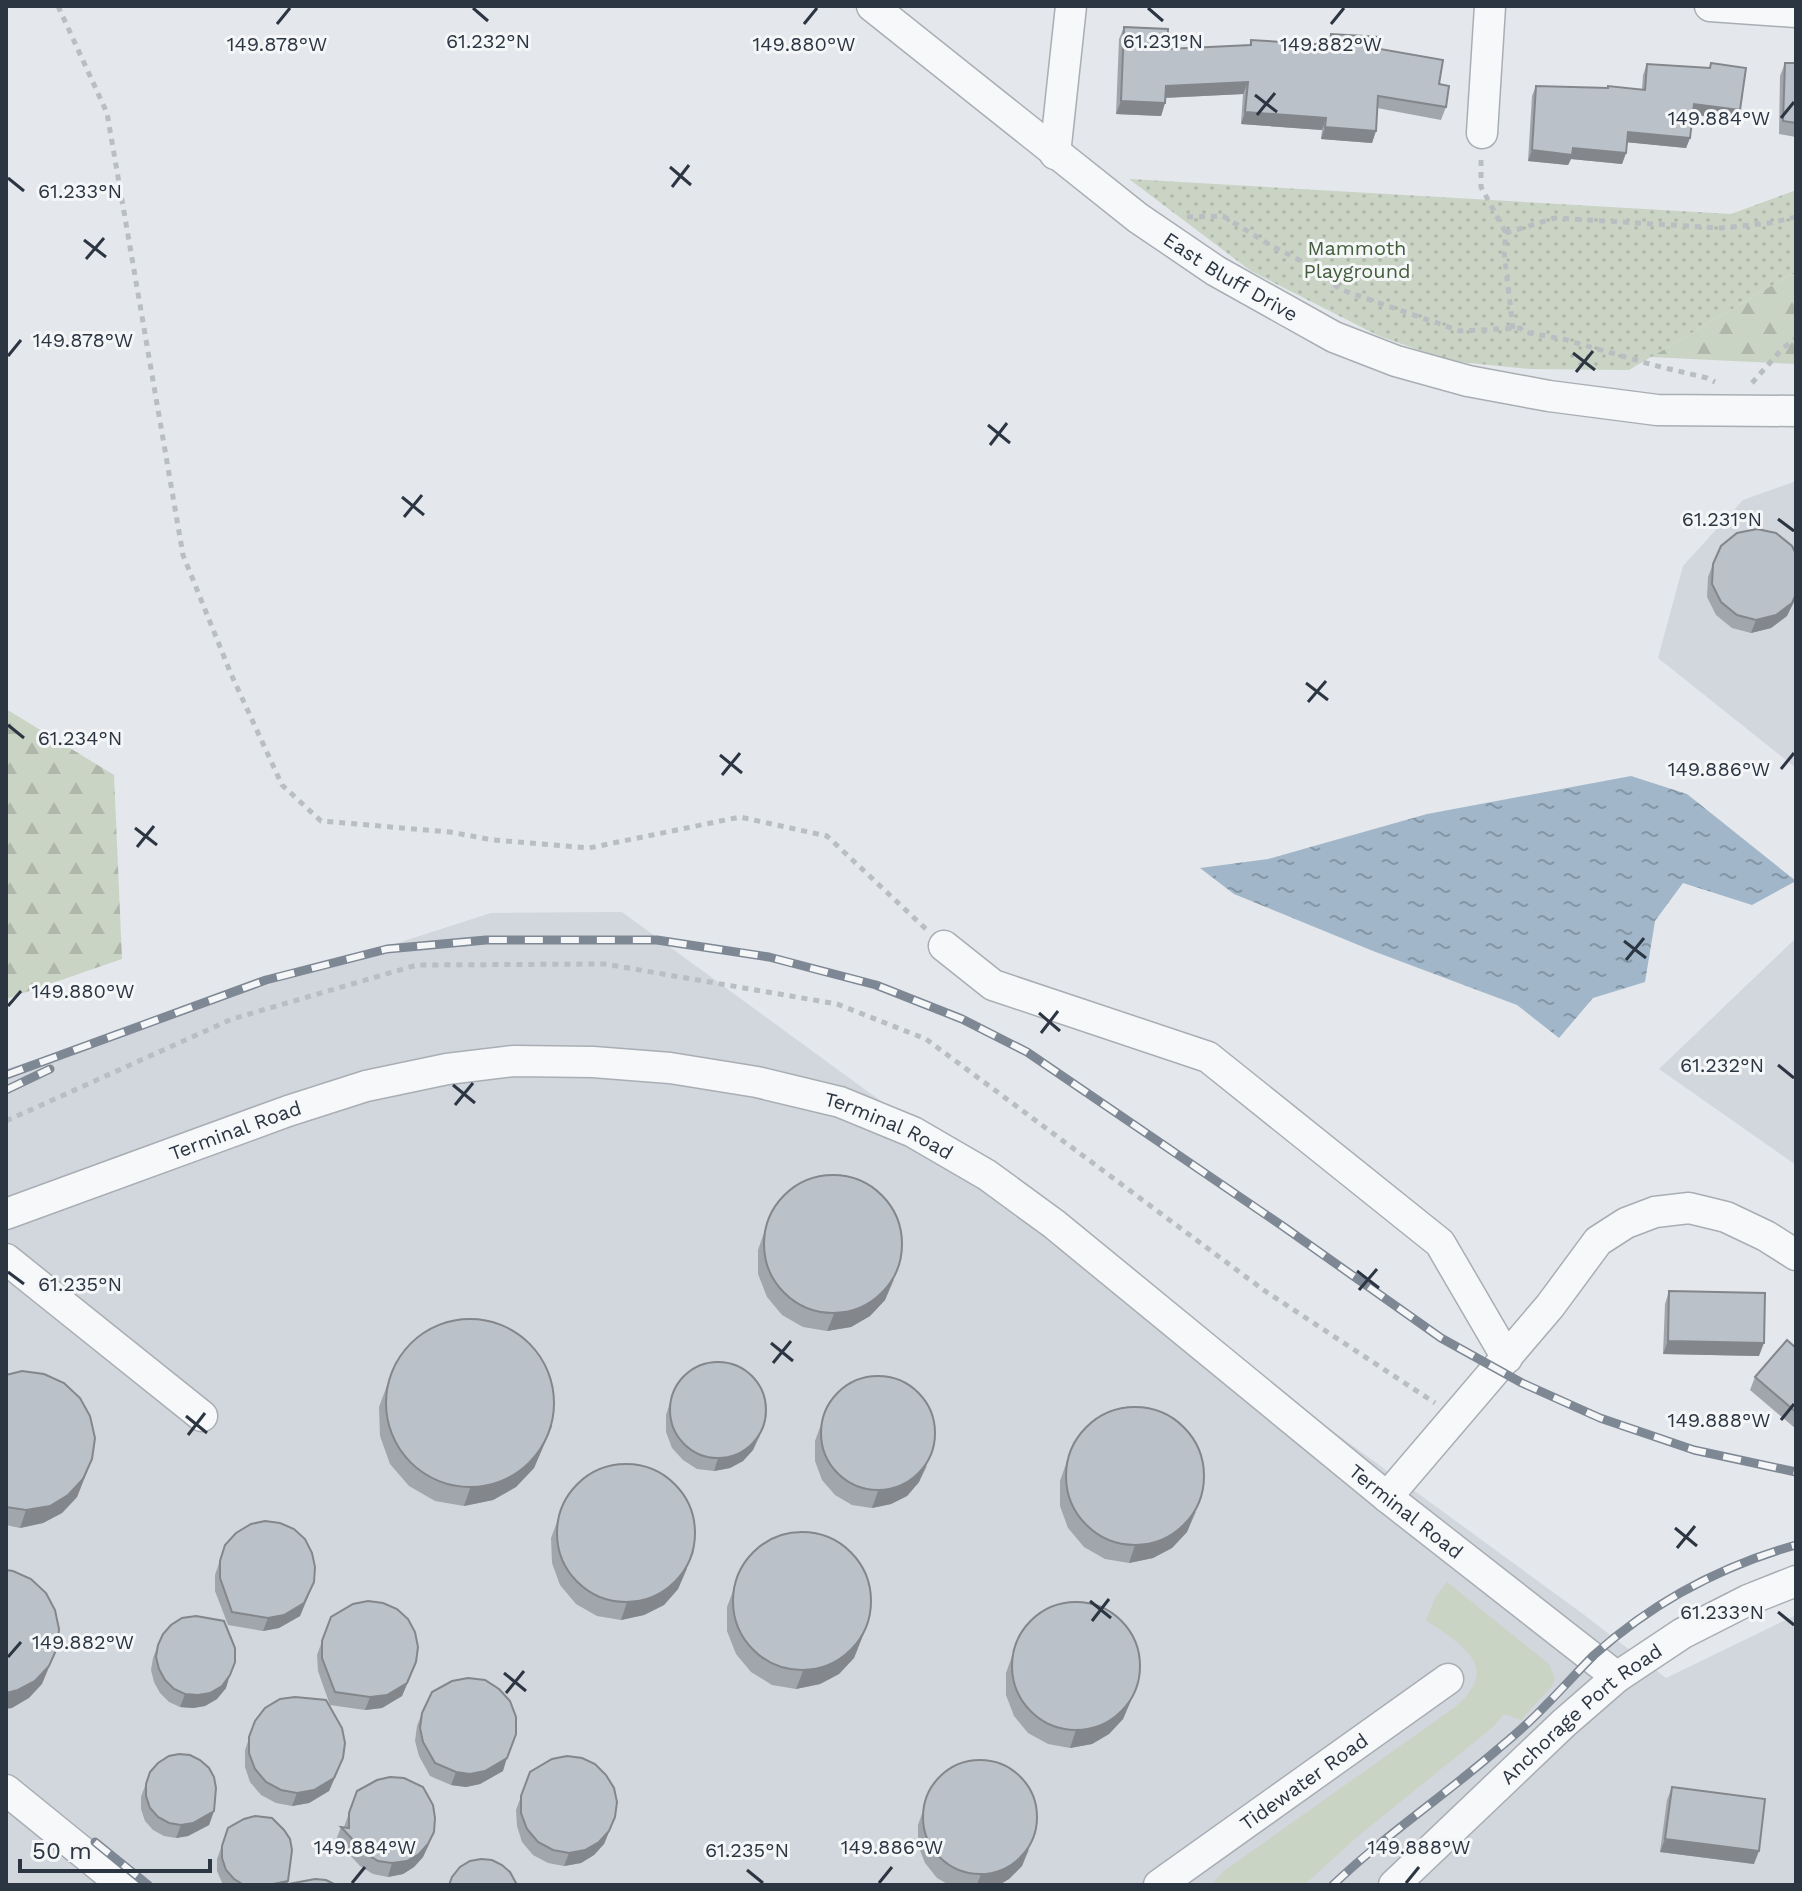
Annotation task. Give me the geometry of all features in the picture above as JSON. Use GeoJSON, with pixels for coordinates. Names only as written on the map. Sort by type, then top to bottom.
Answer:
{"type":"FeatureCollection","features":[{"type":"Feature","properties":{"kind":"street","name":"East Bluff Drive"},"geometry":{"type":"LineString","coordinates":[[872,6],[1138,218],[1216,271],[1334,337],[1396,361],[1468,381],[1549,396],[1657,410],[1796,411]]}},
{"type":"Feature","properties":{"kind":"street"},"geometry":{"type":"LineString","coordinates":[[1055,154],[1071,6]]}},
{"type":"Feature","properties":{"kind":"street"},"geometry":{"type":"LineString","coordinates":[[1482,133],[1490,6]]}},
{"type":"Feature","properties":{"kind":"street"},"geometry":{"type":"LineString","coordinates":[[1710,6],[1796,12]]}},
{"type":"Feature","properties":{"kind":"street"},"geometry":{"type":"LineString","coordinates":[[944,946],[993,985],[1208,1057],[1440,1243],[1507,1358]]}},
{"type":"Feature","properties":{"kind":"street","name":"Terminal Road"},"geometry":{"type":"LineString","coordinates":[[6,1214],[288,1111],[366,1086],[447,1069],[514,1061],[593,1062],[670,1068],[757,1082],[840,1102],[913,1132],[987,1175],[1054,1224],[1387,1497],[1617,1677]]}},
{"type":"Feature","properties":{"kind":"street"},"geometry":{"type":"LineString","coordinates":[[1387,1497],[1550,1306],[1598,1241],[1626,1223],[1655,1212],[1689,1208],[1726,1217],[1796,1255]]}},
{"type":"Feature","properties":{"kind":"street"},"geometry":{"type":"LineString","coordinates":[[6,1259],[202,1416]]}},
{"type":"Feature","properties":{"kind":"street","name":"Anchorage Port Road"},"geometry":{"type":"LineString","coordinates":[[1394,1885],[1617,1677],[1683,1633],[1748,1600],[1796,1581]]}},
{"type":"Feature","properties":{"kind":"street","name":"Tidewater Road"},"geometry":{"type":"LineString","coordinates":[[1159,1885],[1448,1679]]}},
{"type":"Feature","properties":{"kind":"street"},"geometry":{"type":"LineString","coordinates":[[6,1790],[123,1885]]}},
{"type":"Feature","properties":{"kind":"path"},"geometry":{"type":"LineString","coordinates":[[58,6],[107,113],[183,555],[231,674],[282,785],[321,821],[450,832],[493,840],[589,848],[740,817],[827,836],[944,946]]}},
{"type":"Feature","properties":{"kind":"path"},"geometry":{"type":"LineString","coordinates":[[1482,133],[1481,187],[1506,233],[1504,252],[1513,329]]}},
{"type":"Feature","properties":{"kind":"path"},"geometry":{"type":"LineString","coordinates":[[1181,217],[1223,216],[1270,245],[1316,266],[1339,289],[1460,331],[1520,328],[1524,332],[1563,339],[1707,378],[1727,388]]}},
{"type":"Feature","properties":{"kind":"path"},"geometry":{"type":"LineString","coordinates":[[1506,233],[1555,218],[1721,228],[1796,217]]}},
{"type":"Feature","properties":{"kind":"path"},"geometry":{"type":"LineString","coordinates":[[1748,388],[1782,349],[1796,338]]}},
{"type":"Feature","properties":{"kind":"shaded area"},"geometry":{"type":"Polygon","coordinates":[[[1796,481],[1796,768],[1658,658],[1683,566],[1743,500],[1796,481]]]}},
{"type":"Feature","properties":{"kind":"shaded area"},"geometry":{"type":"Polygon","coordinates":[[[622,912],[1583,1614],[1666,1678],[1796,1615],[1796,1885],[6,1885],[6,1069],[491,913],[622,912]]]}},
{"type":"Feature","properties":{"kind":"shaded area"},"geometry":{"type":"Polygon","coordinates":[[[1796,938],[1796,1165],[1659,1069],[1796,938]]]}},
{"type":"Feature","properties":{"kind":"green space","name":"Mammoth Playground"},"geometry":{"type":"Polygon","coordinates":[[[1129,179],[1731,214],[1796,190],[1796,271],[1629,370],[1529,369],[1450,361],[1379,336],[1251,271],[1129,179]]]}},
{"type":"Feature","properties":{"kind":"green space"},"geometry":{"type":"Polygon","coordinates":[[[1796,271],[1796,364],[1650,357],[1656,354],[1796,271]]]}},
{"type":"Feature","properties":{"kind":"green space"},"geometry":{"type":"Polygon","coordinates":[[[6,709],[114,775],[122,959],[6,999],[6,709]]]}},
{"type":"Feature","properties":{"kind":"green space"},"geometry":{"type":"Polygon","coordinates":[[[1447,1582],[1549,1664],[1555,1679],[1552,1686],[1521,1720],[1504,1714],[1493,1727],[1357,1837],[1304,1885],[1211,1885],[1224,1871],[1455,1707],[1469,1693],[1476,1680],[1472,1658],[1452,1638],[1426,1620],[1436,1596],[1447,1582]]]}},
{"type":"Feature","properties":{"kind":"water"},"geometry":{"type":"Polygon","coordinates":[[[1631,776],[1687,794],[1796,881],[1752,905],[1683,883],[1655,921],[1645,982],[1593,998],[1559,1038],[1517,1005],[1234,894],[1200,868],[1268,859],[1427,814],[1631,776]]]}},
{"type":"Feature","properties":{"kind":"building"},"geometry":{"type":"Polygon","coordinates":[[[1124,27],[1168,29],[1167,49],[1251,45],[1251,40],[1330,45],[1331,34],[1381,37],[1380,49],[1443,60],[1439,84],[1449,86],[1446,107],[1378,96],[1376,131],[1325,127],[1326,118],[1245,112],[1248,82],[1166,86],[1165,103],[1121,101],[1124,27]]]}},
{"type":"Feature","properties":{"kind":"building"},"geometry":{"type":"Polygon","coordinates":[[[1711,63],[1746,68],[1740,110],[1694,104],[1690,138],[1628,132],[1626,153],[1573,148],[1572,155],[1532,150],[1536,86],[1608,86],[1645,90],[1647,64],[1710,68],[1711,63]]]}},
{"type":"Feature","properties":{"kind":"building"},"geometry":{"type":"Polygon","coordinates":[[[1785,63],[1796,63],[1796,123],[1783,121],[1785,63]]]}},
{"type":"Feature","properties":{"kind":"building"},"geometry":{"type":"Polygon","coordinates":[[[1757,529],[1776,533],[1792,546],[1796,554],[1796,594],[1792,603],[1776,615],[1756,620],[1737,615],[1721,602],[1712,584],[1713,564],[1721,546],[1737,533],[1757,529]]]}},
{"type":"Feature","properties":{"kind":"building"},"geometry":{"type":"Polygon","coordinates":[[[833,1175],[859,1180],[882,1195],[897,1218],[902,1244],[897,1270],[882,1293],[859,1308],[833,1313],[807,1308],[784,1293],[769,1270],[764,1244],[769,1218],[784,1195],[807,1180],[833,1175]]]}},
{"type":"Feature","properties":{"kind":"building"},"geometry":{"type":"Polygon","coordinates":[[[1669,1291],[1765,1293],[1764,1343],[1668,1341],[1669,1291]]]}},
{"type":"Feature","properties":{"kind":"building"},"geometry":{"type":"Polygon","coordinates":[[[470,1319],[502,1325],[529,1344],[548,1371],[554,1403],[548,1435],[529,1462],[502,1481],[470,1487],[438,1481],[411,1462],[392,1435],[386,1403],[392,1371],[411,1344],[438,1325],[470,1319]]]}},
{"type":"Feature","properties":{"kind":"building"},"geometry":{"type":"Polygon","coordinates":[[[1787,1340],[1796,1348],[1796,1412],[1755,1377],[1787,1340]]]}},
{"type":"Feature","properties":{"kind":"building"},"geometry":{"type":"Polygon","coordinates":[[[718,1362],[736,1366],[752,1376],[762,1392],[766,1410],[762,1428],[752,1444],[736,1454],[718,1458],[700,1454],[684,1444],[674,1428],[670,1410],[674,1392],[684,1376],[700,1366],[718,1362]]]}},
{"type":"Feature","properties":{"kind":"building"},"geometry":{"type":"Polygon","coordinates":[[[22,1371],[44,1374],[64,1383],[80,1398],[90,1416],[95,1438],[92,1459],[83,1479],[68,1495],[50,1506],[26,1510],[6,1507],[6,1375],[22,1371]]]}},
{"type":"Feature","properties":{"kind":"building"},"geometry":{"type":"Polygon","coordinates":[[[878,1376],[900,1381],[918,1393],[930,1411],[935,1433],[930,1455],[918,1473],[900,1485],[878,1490],[856,1485],[838,1473],[826,1455],[821,1433],[826,1411],[838,1393],[856,1381],[878,1376]]]}},
{"type":"Feature","properties":{"kind":"building"},"geometry":{"type":"Polygon","coordinates":[[[1135,1407],[1161,1412],[1184,1427],[1199,1450],[1204,1476],[1199,1502],[1184,1525],[1161,1540],[1135,1545],[1109,1540],[1086,1525],[1071,1502],[1066,1476],[1071,1450],[1086,1427],[1109,1412],[1135,1407]]]}},
{"type":"Feature","properties":{"kind":"building"},"geometry":{"type":"Polygon","coordinates":[[[626,1464],[652,1469],[675,1484],[690,1507],[695,1533],[690,1559],[675,1582],[652,1597],[626,1602],[600,1597],[577,1582],[562,1559],[557,1533],[562,1507],[577,1484],[600,1469],[626,1464]]]}},
{"type":"Feature","properties":{"kind":"building"},"geometry":{"type":"Polygon","coordinates":[[[265,1521],[294,1529],[305,1539],[315,1567],[314,1582],[304,1603],[284,1615],[268,1618],[232,1612],[220,1578],[220,1561],[225,1545],[236,1533],[251,1524],[265,1521]]]}},
{"type":"Feature","properties":{"kind":"building"},"geometry":{"type":"Polygon","coordinates":[[[802,1532],[828,1537],[851,1552],[866,1575],[871,1601],[866,1627],[851,1650],[828,1665],[802,1670],[776,1665],[753,1650],[738,1627],[733,1601],[738,1575],[753,1552],[776,1537],[802,1532]]]}},
{"type":"Feature","properties":{"kind":"building"},"geometry":{"type":"Polygon","coordinates":[[[6,1570],[31,1579],[46,1593],[55,1610],[59,1629],[57,1648],[49,1666],[35,1681],[6,1693],[6,1570]]]}},
{"type":"Feature","properties":{"kind":"building"},"geometry":{"type":"Polygon","coordinates":[[[368,1601],[397,1609],[408,1619],[418,1647],[416,1662],[407,1683],[387,1695],[370,1697],[335,1692],[322,1658],[322,1641],[331,1617],[353,1604],[368,1601]]]}},
{"type":"Feature","properties":{"kind":"building"},"geometry":{"type":"Polygon","coordinates":[[[1076,1602],[1100,1607],[1121,1621],[1135,1642],[1140,1666],[1135,1690],[1121,1711],[1100,1725],[1076,1730],[1052,1725],[1031,1711],[1017,1690],[1012,1666],[1017,1642],[1031,1621],[1052,1607],[1076,1602]]]}},
{"type":"Feature","properties":{"kind":"building"},"geometry":{"type":"Polygon","coordinates":[[[196,1616],[224,1621],[235,1648],[235,1662],[222,1686],[198,1695],[174,1689],[165,1680],[156,1657],[163,1634],[171,1625],[182,1618],[196,1616]]]}},
{"type":"Feature","properties":{"kind":"building"},"geometry":{"type":"Polygon","coordinates":[[[468,1678],[485,1680],[499,1689],[510,1701],[516,1717],[516,1734],[507,1758],[485,1771],[470,1774],[435,1763],[423,1742],[420,1728],[422,1713],[432,1692],[452,1681],[468,1678]]]}},
{"type":"Feature","properties":{"kind":"building"},"geometry":{"type":"Polygon","coordinates":[[[280,1699],[326,1700],[342,1728],[345,1743],[343,1758],[334,1778],[314,1790],[297,1793],[281,1790],[266,1782],[255,1769],[249,1753],[249,1737],[255,1721],[265,1708],[280,1699]]]}},
{"type":"Feature","properties":{"kind":"building"},"geometry":{"type":"Polygon","coordinates":[[[190,1755],[209,1768],[216,1788],[214,1811],[193,1823],[181,1825],[158,1817],[150,1808],[146,1796],[150,1772],[169,1756],[190,1755]]]}},
{"type":"Feature","properties":{"kind":"building"},"geometry":{"type":"Polygon","coordinates":[[[567,1756],[595,1764],[614,1788],[617,1802],[609,1831],[599,1842],[585,1850],[569,1853],[553,1850],[538,1842],[527,1829],[521,1813],[521,1796],[530,1772],[552,1759],[567,1756]]]}},
{"type":"Feature","properties":{"kind":"building"},"geometry":{"type":"Polygon","coordinates":[[[980,1760],[1002,1765],[1020,1777],[1032,1795],[1037,1817],[1032,1839],[1020,1857],[1002,1869],[980,1874],[958,1869],[940,1857],[928,1839],[923,1817],[928,1795],[940,1777],[958,1765],[980,1760]]]}},
{"type":"Feature","properties":{"kind":"building"},"geometry":{"type":"Polygon","coordinates":[[[390,1777],[404,1778],[423,1787],[433,1805],[435,1818],[434,1832],[419,1854],[407,1861],[392,1863],[378,1861],[365,1853],[341,1827],[349,1828],[349,1813],[357,1791],[390,1777]]]}},
{"type":"Feature","properties":{"kind":"building"},"geometry":{"type":"Polygon","coordinates":[[[1672,1787],[1765,1799],[1759,1851],[1665,1839],[1672,1787]]]}},
{"type":"Feature","properties":{"kind":"building"},"geometry":{"type":"Polygon","coordinates":[[[255,1816],[272,1818],[290,1839],[292,1850],[288,1881],[244,1885],[226,1870],[222,1846],[228,1828],[255,1816]]]}},
{"type":"Feature","properties":{"kind":"building"},"geometry":{"type":"Polygon","coordinates":[[[481,1859],[502,1865],[517,1885],[449,1885],[460,1867],[481,1859]]]}},
{"type":"Feature","properties":{"kind":"building"},"geometry":{"type":"Polygon","coordinates":[[[315,1879],[336,1885],[283,1885],[315,1879]]]}},
{"type":"Feature","properties":{"kind":"railway"},"geometry":{"type":"LineString","coordinates":[[6,1075],[266,980],[387,949],[486,940],[657,940],[769,957],[876,985],[962,1019],[1027,1052],[1441,1338],[1522,1383],[1600,1418],[1694,1450],[1796,1472]]}},
{"type":"Feature","properties":{"kind":"railway"},"geometry":{"type":"LineString","coordinates":[[6,1090],[50,1069]]}},
{"type":"Feature","properties":{"kind":"railway"},"geometry":{"type":"LineString","coordinates":[[1333,1885],[1511,1738],[1594,1655],[1639,1619],[1714,1575],[1796,1545]]}},
{"type":"Feature","properties":{"kind":"railway"},"geometry":{"type":"LineString","coordinates":[[95,1842],[148,1885]]}}]}
